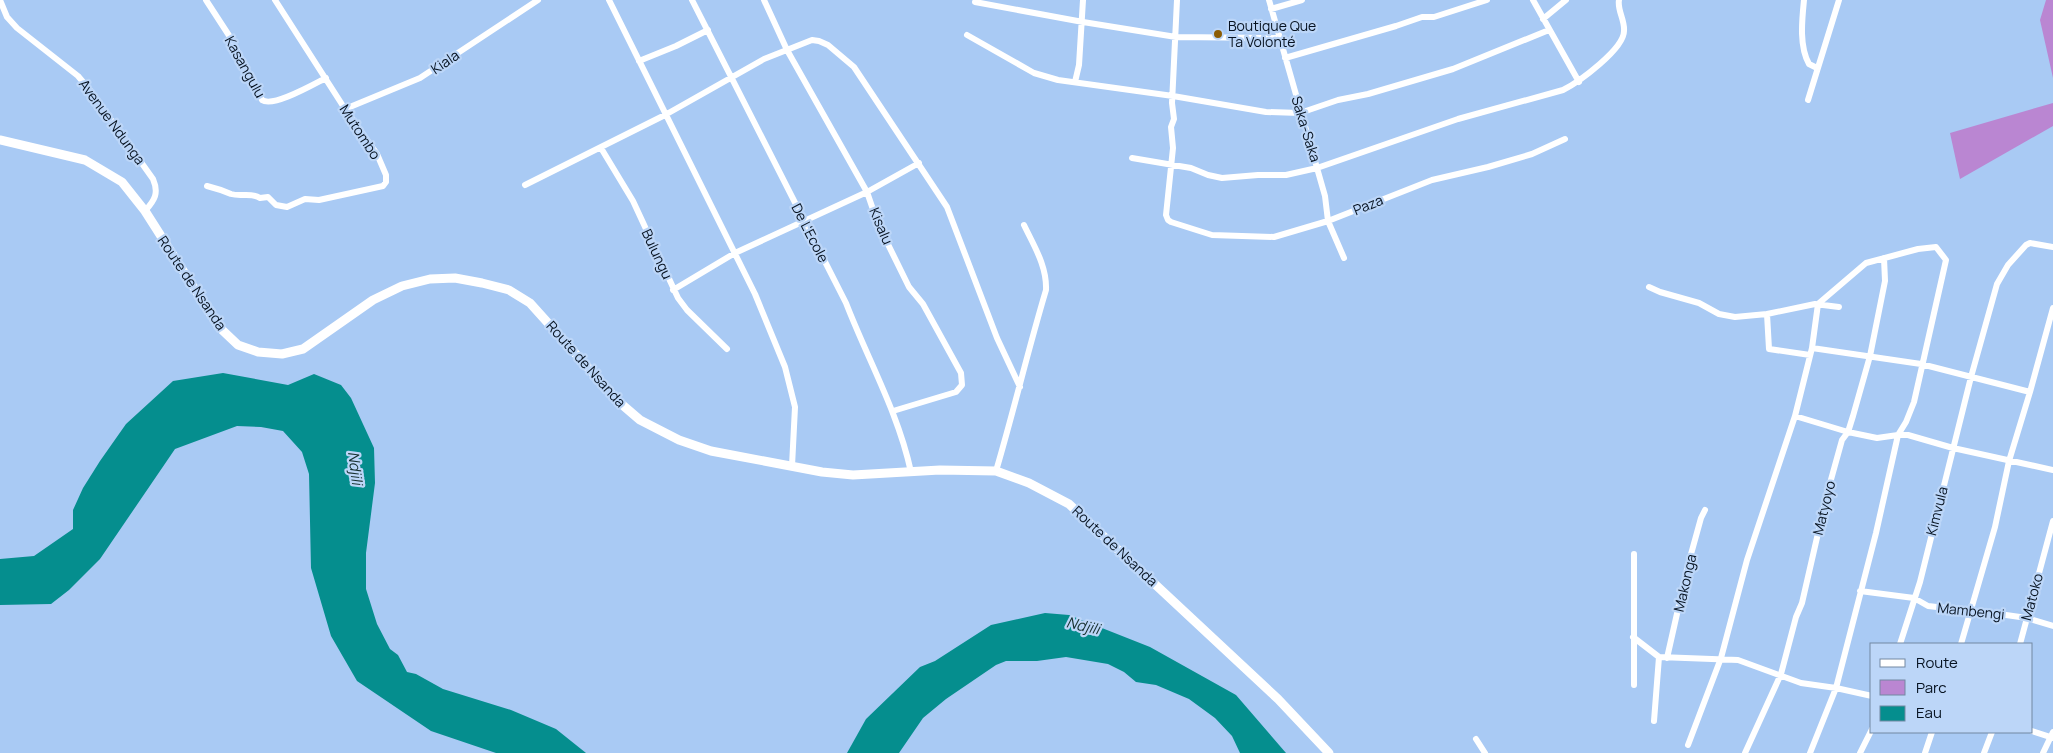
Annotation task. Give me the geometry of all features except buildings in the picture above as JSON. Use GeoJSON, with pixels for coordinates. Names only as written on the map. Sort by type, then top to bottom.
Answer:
{"type":"FeatureCollection","features":[{"type":"Feature","properties":{"kind":"street","name":"Avenue Ndunga"},"geometry":{"type":"LineString","coordinates":[[0,0],[7,16],[17,28],[78,76],[153,178],[157,194],[155,200],[145,212]]}},
{"type":"Feature","properties":{"kind":"street","name":"Kasangulu"},"geometry":{"type":"LineString","coordinates":[[206,0],[230,38],[265,103],[280,100],[326,78]]}},
{"type":"Feature","properties":{"kind":"street","name":"Mutombo"},"geometry":{"type":"LineString","coordinates":[[207,186],[234,194],[254,194],[260,198],[268,197],[276,205],[287,207],[305,199],[319,200],[383,186],[386,182],[386,175],[377,154],[345,109],[275,0]]}},
{"type":"Feature","properties":{"kind":"street","name":"Kiala"},"geometry":{"type":"LineString","coordinates":[[345,109],[420,78],[538,0]]}},
{"type":"Feature","properties":{"kind":"street"},"geometry":{"type":"LineString","coordinates":[[609,0],[756,294],[785,367],[795,407],[792,466]]}},
{"type":"Feature","properties":{"kind":"street","name":"De L'Ecole"},"geometry":{"type":"LineString","coordinates":[[692,0],[846,303],[863,347],[873,362],[893,411],[911,472]]}},
{"type":"Feature","properties":{"kind":"street","name":"Kisalu"},"geometry":{"type":"LineString","coordinates":[[764,0],[786,50],[867,192],[878,224],[909,287],[923,304],[962,378],[962,385],[956,392],[893,411]]}},
{"type":"Feature","properties":{"kind":"street"},"geometry":{"type":"LineString","coordinates":[[1075,82],[1079,65],[1084,0]]}},
{"type":"Feature","properties":{"kind":"street"},"geometry":{"type":"LineString","coordinates":[[1171,166],[1177,0]]}},
{"type":"Feature","properties":{"kind":"street","name":"Saka-Saka"},"geometry":{"type":"LineString","coordinates":[[1269,0],[1278,38],[1318,168],[1325,196],[1328,221],[1344,258]]}},
{"type":"Feature","properties":{"kind":"street"},"geometry":{"type":"LineString","coordinates":[[1271,9],[1302,0]]}},
{"type":"Feature","properties":{"kind":"street"},"geometry":{"type":"LineString","coordinates":[[1285,58],[1396,26],[1417,18],[1434,17],[1487,0]]}},
{"type":"Feature","properties":{"kind":"street"},"geometry":{"type":"LineString","coordinates":[[1532,0],[1578,82]]}},
{"type":"Feature","properties":{"kind":"street"},"geometry":{"type":"LineString","coordinates":[[1542,19],[1566,0]]}},
{"type":"Feature","properties":{"kind":"street"},"geometry":{"type":"LineString","coordinates":[[1804,0],[1802,22],[1805,54],[1809,64],[1817,68]]}},
{"type":"Feature","properties":{"kind":"street"},"geometry":{"type":"LineString","coordinates":[[1808,100],[1838,0]]}},
{"type":"Feature","properties":{"kind":"street"},"geometry":{"type":"LineString","coordinates":[[975,2],[1176,37],[1278,38]]}},
{"type":"Feature","properties":{"kind":"street"},"geometry":{"type":"LineString","coordinates":[[1132,158],[1191,168],[1222,178],[1286,175],[1318,168],[1458,119],[1563,90],[1578,82],[1618,45],[1623,37],[1625,29],[1617,2]]}},
{"type":"Feature","properties":{"kind":"street"},"geometry":{"type":"LineString","coordinates":[[639,61],[708,30]]}},
{"type":"Feature","properties":{"kind":"street"},"geometry":{"type":"LineString","coordinates":[[967,35],[1034,73],[1075,82],[1266,112],[1300,113],[1338,100],[1368,94],[1453,69],[1549,30]]}},
{"type":"Feature","properties":{"kind":"street"},"geometry":{"type":"LineString","coordinates":[[525,185],[665,115],[764,59],[812,40],[819,41],[828,45],[854,67],[947,207],[997,338],[1020,387]]}},
{"type":"Feature","properties":{"kind":"street","name":"Paza"},"geometry":{"type":"LineString","coordinates":[[1171,166],[1166,215],[1168,220],[1212,235],[1270,238],[1300,231],[1328,221],[1432,180],[1488,167],[1532,154],[1565,139]]}},
{"type":"Feature","properties":{"kind":"street","name":"Route de Nsanda"},"geometry":{"type":"LineString","coordinates":[[0,140],[85,160],[122,182],[145,212],[219,327],[238,345],[258,352],[282,354],[303,349],[372,300],[402,286],[430,278],[455,278],[509,290],[530,303],[619,402],[640,420],[680,440],[711,451],[822,472],[853,475],[958,469],[996,470],[1029,483],[1069,504],[1278,699],[1329,753]]}},
{"type":"Feature","properties":{"kind":"street","name":"Bulungu"},"geometry":{"type":"LineString","coordinates":[[601,148],[633,200],[668,274],[673,290],[687,310],[727,349]]}},
{"type":"Feature","properties":{"kind":"street"},"geometry":{"type":"LineString","coordinates":[[673,290],[735,253],[867,192],[919,163]]}},
{"type":"Feature","properties":{"kind":"street"},"geometry":{"type":"LineString","coordinates":[[996,470],[1046,290],[1047,278],[1044,267],[1024,225]]}},
{"type":"Feature","properties":{"kind":"street","name":"Kimvula"},"geometry":{"type":"LineString","coordinates":[[1900,643],[1920,582],[1992,297],[2001,276],[2026,245],[2030,243],[2053,247]]}},
{"type":"Feature","properties":{"kind":"street"},"geometry":{"type":"LineString","coordinates":[[1688,745],[1720,658],[1745,568],[1795,416],[1811,351],[1818,304],[1858,267],[1869,261],[1934,247],[1941,251],[1945,258],[1911,412],[1898,435],[1876,533],[1836,688],[1810,753]]}},
{"type":"Feature","properties":{"kind":"street","name":"Matyoyo"},"geometry":{"type":"LineString","coordinates":[[1745,753],[1781,674],[1796,617],[1802,603],[1822,512],[1839,449],[1848,432],[1870,356],[1885,281],[1884,258]]}},
{"type":"Feature","properties":{"kind":"street"},"geometry":{"type":"LineString","coordinates":[[1649,288],[1699,303],[1719,314],[1735,317],[1767,314],[1818,304],[1840,307]]}},
{"type":"Feature","properties":{"kind":"street"},"geometry":{"type":"LineString","coordinates":[[1961,643],[1995,527],[2009,461],[2053,308]]}},
{"type":"Feature","properties":{"kind":"street"},"geometry":{"type":"LineString","coordinates":[[1767,314],[1769,349],[1870,356],[1921,364],[2030,392]]}},
{"type":"Feature","properties":{"kind":"street"},"geometry":{"type":"LineString","coordinates":[[1795,416],[1848,432],[1877,438],[1908,435],[1953,448],[2053,470]]}},
{"type":"Feature","properties":{"kind":"street","name":"Makonga"},"geometry":{"type":"LineString","coordinates":[[1667,658],[1688,565],[1705,510]]}},
{"type":"Feature","properties":{"kind":"street","name":"Matoko"},"geometry":{"type":"LineString","coordinates":[[2020,643],[2053,521]]}},
{"type":"Feature","properties":{"kind":"street"},"geometry":{"type":"LineString","coordinates":[[1634,554],[1634,685]]}},
{"type":"Feature","properties":{"kind":"street","name":"Mambengi"},"geometry":{"type":"LineString","coordinates":[[1860,591],[1914,598],[1928,606],[2027,618],[2053,626]]}},
{"type":"Feature","properties":{"kind":"street"},"geometry":{"type":"LineString","coordinates":[[1633,637],[1659,657],[1738,660],[1781,674],[1801,683],[1870,696]]}},
{"type":"Feature","properties":{"kind":"street"},"geometry":{"type":"LineString","coordinates":[[1654,721],[1659,657]]}},
{"type":"Feature","properties":{"kind":"street"},"geometry":{"type":"LineString","coordinates":[[2033,731],[2052,736],[2044,751]]}},
{"type":"Feature","properties":{"kind":"street"},"geometry":{"type":"LineString","coordinates":[[1860,753],[1870,733]]}},
{"type":"Feature","properties":{"kind":"street"},"geometry":{"type":"LineString","coordinates":[[1926,753],[1932,733]]}},
{"type":"Feature","properties":{"kind":"street"},"geometry":{"type":"LineString","coordinates":[[1984,753],[1992,733]]}},
{"type":"Feature","properties":{"kind":"street"},"geometry":{"type":"LineString","coordinates":[[1476,740],[1485,753]]}},
{"type":"Feature","properties":{"kind":"green space"},"geometry":{"type":"Polygon","coordinates":[[[2046,0],[2053,0],[2053,78],[2040,20],[2046,0]]]}},
{"type":"Feature","properties":{"kind":"green space"},"geometry":{"type":"Polygon","coordinates":[[[2053,103],[2053,126],[1960,179],[1950,133],[2053,103]]]}},
{"type":"Feature","properties":{"kind":"water","name":"Ndjili"},"geometry":{"type":"Polygon","coordinates":[[[223,373],[288,385],[314,374],[341,385],[351,398],[374,448],[375,483],[366,553],[366,589],[377,624],[390,649],[398,655],[407,672],[416,674],[443,689],[511,710],[556,729],[586,753],[496,753],[431,731],[357,681],[331,636],[311,568],[309,474],[302,452],[283,431],[261,427],[237,426],[175,449],[100,559],[69,590],[51,604],[0,605],[0,559],[34,556],[73,529],[73,510],[83,488],[126,424],[173,381],[223,373]]]}},
{"type":"Feature","properties":{"kind":"water","name":"Ndjili"},"geometry":{"type":"Polygon","coordinates":[[[1045,613],[1069,615],[1150,647],[1236,695],[1286,753],[1240,753],[1232,736],[1215,718],[1189,699],[1156,685],[1136,682],[1124,672],[1108,664],[1066,657],[1037,661],[1006,661],[996,665],[946,699],[923,718],[899,753],[847,753],[866,719],[920,667],[935,661],[991,625],[1045,613]]]}},
{"type":"Feature","properties":{"kind":"place","name":"Boutique Que Ta Volonté"},"geometry":{"type":"Point","coordinates":[1218,34]}}]}
